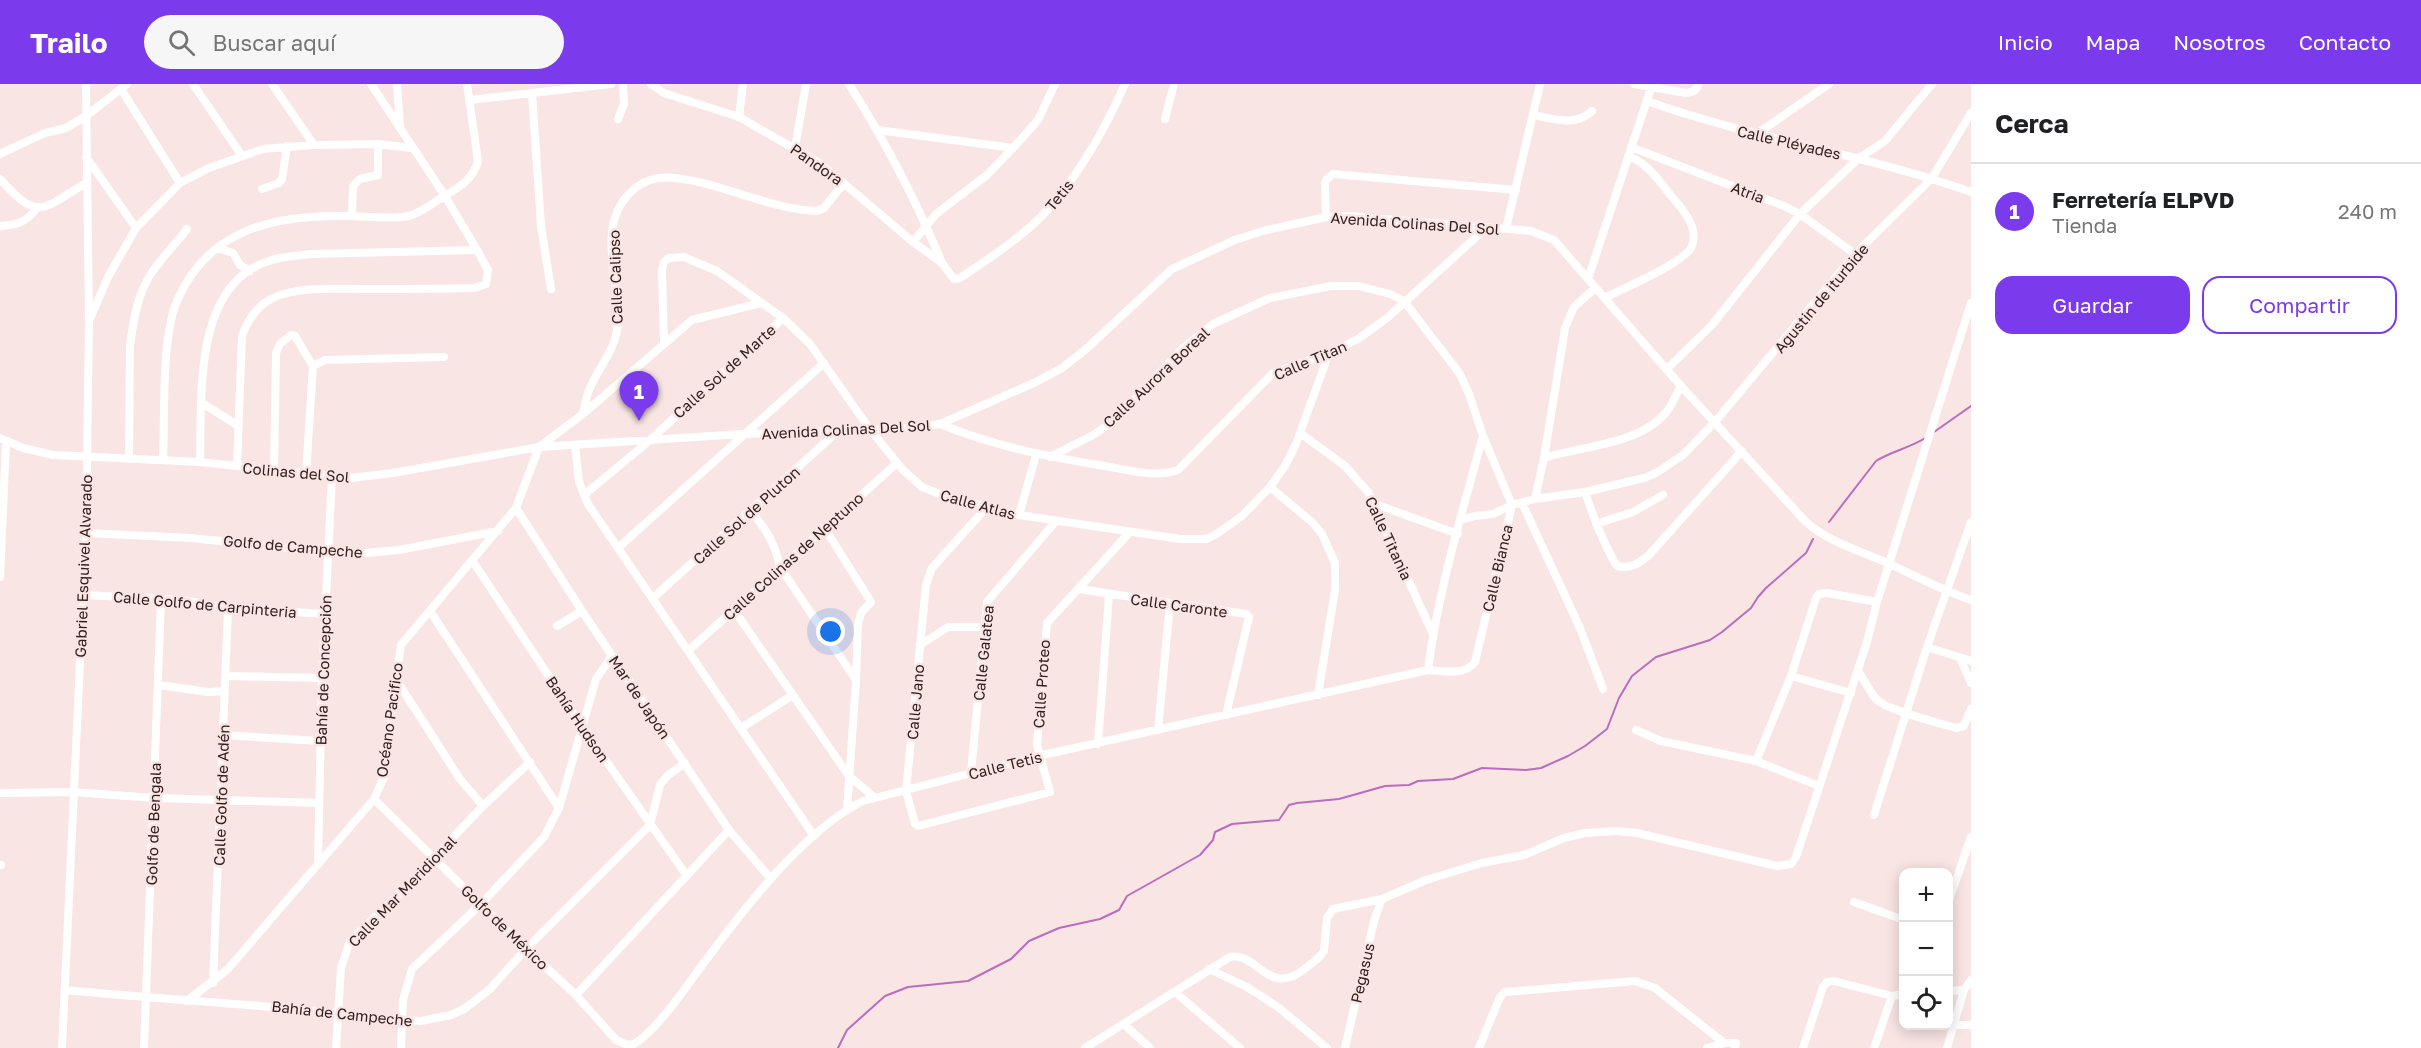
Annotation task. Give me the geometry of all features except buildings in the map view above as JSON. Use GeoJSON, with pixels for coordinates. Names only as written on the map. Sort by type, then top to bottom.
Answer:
{"type":"FeatureCollection","features":[{"type":"Feature","properties":{"kind":"street","name":"Gabriel Esquivel Alvarado"},"geometry":{"type":"LineString","coordinates":[[62,1048],[86,533],[89,322],[86,84]]}},
{"type":"Feature","properties":{"kind":"street"},"geometry":{"type":"LineString","coordinates":[[192,84],[242,156]]}},
{"type":"Feature","properties":{"kind":"street"},"geometry":{"type":"LineString","coordinates":[[272,84],[314,145]]}},
{"type":"Feature","properties":{"kind":"street"},"geometry":{"type":"LineString","coordinates":[[237,466],[242,336],[248,322],[259,308],[272,298],[290,292],[336,289],[474,288],[486,284],[488,270],[477,250],[445,196],[411,148],[400,127],[371,84]]}},
{"type":"Feature","properties":{"kind":"street"},"geometry":{"type":"LineString","coordinates":[[397,84],[400,127]]}},
{"type":"Feature","properties":{"kind":"street"},"geometry":{"type":"LineString","coordinates":[[163,459],[168,338],[177,301],[201,263],[228,240],[267,222],[289,217],[405,216],[428,207],[445,196],[469,179],[478,161],[467,84]]}},
{"type":"Feature","properties":{"kind":"street"},"geometry":{"type":"LineString","coordinates":[[470,100],[611,84]]}},
{"type":"Feature","properties":{"kind":"street"},"geometry":{"type":"LineString","coordinates":[[618,119],[624,104],[623,84]]}},
{"type":"Feature","properties":{"kind":"street","name":"Pandora"},"geometry":{"type":"LineString","coordinates":[[651,84],[664,93],[739,117],[795,148],[844,183],[913,242],[942,263],[952,279],[960,278]]}},
{"type":"Feature","properties":{"kind":"street"},"geometry":{"type":"LineString","coordinates":[[739,117],[743,84]]}},
{"type":"Feature","properties":{"kind":"street"},"geometry":{"type":"LineString","coordinates":[[795,148],[806,84]]}},
{"type":"Feature","properties":{"kind":"street"},"geometry":{"type":"LineString","coordinates":[[849,84],[878,130],[927,225],[942,263]]}},
{"type":"Feature","properties":{"kind":"street"},"geometry":{"type":"LineString","coordinates":[[913,242],[936,214],[987,175],[1013,148],[1038,120],[1055,84]]}},
{"type":"Feature","properties":{"kind":"street","name":"Tetis"},"geometry":{"type":"LineString","coordinates":[[960,278],[1017,238],[1057,200],[1095,145],[1125,84]]}},
{"type":"Feature","properties":{"kind":"street"},"geometry":{"type":"LineString","coordinates":[[1165,119],[1174,84]]}},
{"type":"Feature","properties":{"kind":"street"},"geometry":{"type":"LineString","coordinates":[[1506,229],[1540,84]]}},
{"type":"Feature","properties":{"kind":"street"},"geometry":{"type":"LineString","coordinates":[[1634,84],[1686,93],[1697,89],[1698,84]]}},
{"type":"Feature","properties":{"kind":"street"},"geometry":{"type":"LineString","coordinates":[[1758,133],[1829,84]]}},
{"type":"Feature","properties":{"kind":"street"},"geometry":{"type":"LineString","coordinates":[[1666,369],[1712,325],[1800,214],[1859,158],[1885,141],[1932,84]]}},
{"type":"Feature","properties":{"kind":"street"},"geometry":{"type":"LineString","coordinates":[[0,154],[45,133],[66,128],[124,87],[180,183]]}},
{"type":"Feature","properties":{"kind":"street"},"geometry":{"type":"LineString","coordinates":[[1588,279],[1651,88]]}},
{"type":"Feature","properties":{"kind":"street"},"geometry":{"type":"LineString","coordinates":[[532,93],[541,226],[551,289]]}},
{"type":"Feature","properties":{"kind":"street","name":"Calle Pléyades"},"geometry":{"type":"LineString","coordinates":[[1647,101],[1694,118],[1859,158],[1932,178],[1971,192]]}},
{"type":"Feature","properties":{"kind":"street"},"geometry":{"type":"LineString","coordinates":[[1533,116],[1571,122],[1579,121],[1592,111]]}},
{"type":"Feature","properties":{"kind":"street","name":"Agustin de iturbide"},"geometry":{"type":"LineString","coordinates":[[1585,492],[1629,483],[1656,473],[1683,455],[1715,422],[1855,254],[1932,178],[1971,113]]}},
{"type":"Feature","properties":{"kind":"street"},"geometry":{"type":"LineString","coordinates":[[878,130],[1013,148]]}},
{"type":"Feature","properties":{"kind":"street"},"geometry":{"type":"LineString","coordinates":[[352,216],[353,186],[360,179],[378,175],[378,144]]}},
{"type":"Feature","properties":{"kind":"street"},"geometry":{"type":"LineString","coordinates":[[89,322],[108,277],[136,228],[180,183],[209,168],[263,149],[287,146],[378,144],[411,148]]}},
{"type":"Feature","properties":{"kind":"street"},"geometry":{"type":"LineString","coordinates":[[262,189],[279,183],[282,179],[287,146]]}},
{"type":"Feature","properties":{"kind":"street"},"geometry":{"type":"LineString","coordinates":[[1604,298],[1676,262],[1692,247],[1693,235],[1689,218],[1644,163],[1630,152]]}},
{"type":"Feature","properties":{"kind":"street","name":"Atria"},"geometry":{"type":"LineString","coordinates":[[1630,152],[1800,214],[1855,254]]}},
{"type":"Feature","properties":{"kind":"street"},"geometry":{"type":"LineString","coordinates":[[86,157],[136,228]]}},
{"type":"Feature","properties":{"kind":"street"},"geometry":{"type":"LineString","coordinates":[[1326,217],[1325,184],[1326,180],[1334,174],[1516,190]]}},
{"type":"Feature","properties":{"kind":"street","name":"Calle Calipso"},"geometry":{"type":"LineString","coordinates":[[583,414],[589,388],[617,333],[618,315],[612,261],[613,223],[618,209],[632,190],[654,178],[672,178],[694,181],[755,199],[817,211],[824,208],[844,183]]}},
{"type":"Feature","properties":{"kind":"street"},"geometry":{"type":"LineString","coordinates":[[0,179],[21,202],[37,208],[48,206],[86,183]]}},
{"type":"Feature","properties":{"kind":"street"},"geometry":{"type":"LineString","coordinates":[[0,226],[20,223],[30,217],[37,208]]}},
{"type":"Feature","properties":{"kind":"street","name":"Avenida Colinas Del Sol"},"geometry":{"type":"LineString","coordinates":[[575,445],[743,434],[909,428],[940,423],[1034,383],[1062,368],[1085,350],[1161,277],[1184,262],[1235,240],[1326,217],[1384,218],[1531,231],[1554,240],[1681,386],[1814,529],[1947,592],[1971,600]]}},
{"type":"Feature","properties":{"kind":"street","name":"Calle Titan"},"geometry":{"type":"LineString","coordinates":[[1050,457],[1141,472],[1168,473],[1178,470],[1273,373],[1329,353],[1358,339],[1485,228]]}},
{"type":"Feature","properties":{"kind":"street"},"geometry":{"type":"LineString","coordinates":[[129,459],[130,345],[133,327],[149,276],[187,229]]}},
{"type":"Feature","properties":{"kind":"street"},"geometry":{"type":"LineString","coordinates":[[217,248],[232,253],[240,265],[250,271]]}},
{"type":"Feature","properties":{"kind":"street"},"geometry":{"type":"LineString","coordinates":[[200,462],[205,348],[209,329],[235,282],[267,261],[310,254],[477,250]]}},
{"type":"Feature","properties":{"kind":"street","name":"Calle Atlas"},"geometry":{"type":"LineString","coordinates":[[664,343],[662,270],[664,262],[669,258],[684,257],[717,270],[783,318],[803,336],[868,428],[922,487],[945,496],[1019,515],[1180,539],[1207,539],[1242,516],[1270,487],[1289,459],[1329,353]]}},
{"type":"Feature","properties":{"kind":"street","name":"Calle Aurora Boreal"},"geometry":{"type":"LineString","coordinates":[[1050,457],[1095,434],[1117,418],[1183,348],[1213,324],[1240,310],[1270,298],[1331,286],[1372,288],[1404,301]]}},
{"type":"Feature","properties":{"kind":"street"},"geometry":{"type":"LineString","coordinates":[[1535,499],[1547,457],[1565,328],[1574,307],[1595,288]]}},
{"type":"Feature","properties":{"kind":"street"},"geometry":{"type":"LineString","coordinates":[[1404,301],[1460,374],[1512,505],[1493,514],[1461,520]]}},
{"type":"Feature","properties":{"kind":"street"},"geometry":{"type":"LineString","coordinates":[[539,447],[583,414],[692,320],[761,303]]}},
{"type":"Feature","properties":{"kind":"street"},"geometry":{"type":"LineString","coordinates":[[1085,1048],[1125,1025],[1209,969],[1235,956],[1276,978],[1290,979],[1297,976],[1324,951],[1329,913],[1343,907],[1382,899],[1426,880],[1463,868],[1524,855],[1564,838],[1604,831],[1637,833],[1742,859],[1783,867],[1791,864],[1796,857],[1851,693],[1877,602],[1971,303]]}},
{"type":"Feature","properties":{"kind":"street","name":"Calle Sol de Marte"},"geometry":{"type":"LineString","coordinates":[[584,495],[649,441],[783,318]]}},
{"type":"Feature","properties":{"kind":"street"},"geometry":{"type":"LineString","coordinates":[[274,471],[276,354],[285,337],[291,334],[295,336],[312,366],[306,474]]}},
{"type":"Feature","properties":{"kind":"street"},"geometry":{"type":"LineString","coordinates":[[312,366],[325,360],[444,357]]}},
{"type":"Feature","properties":{"kind":"street"},"geometry":{"type":"LineString","coordinates":[[619,547],[824,363]]}},
{"type":"Feature","properties":{"kind":"street"},"geometry":{"type":"LineString","coordinates":[[1547,457],[1630,438],[1658,420],[1670,408],[1681,386]]}},
{"type":"Feature","properties":{"kind":"street"},"geometry":{"type":"LineString","coordinates":[[202,403],[237,425]]}},
{"type":"Feature","properties":{"kind":"street"},"geometry":{"type":"LineString","coordinates":[[940,423],[982,440],[1050,457]]}},
{"type":"Feature","properties":{"kind":"street","name":"Calle Sol de Pluton"},"geometry":{"type":"LineString","coordinates":[[653,598],[838,431]]}},
{"type":"Feature","properties":{"kind":"street","name":"Calle Titania"},"geometry":{"type":"LineString","coordinates":[[1300,433],[1345,466],[1368,492],[1433,634]]}},
{"type":"Feature","properties":{"kind":"street"},"geometry":{"type":"LineString","coordinates":[[1428,670],[1433,634],[1483,436]]}},
{"type":"Feature","properties":{"kind":"street"},"geometry":{"type":"LineString","coordinates":[[0,577],[3,440]]}},
{"type":"Feature","properties":{"kind":"street","name":"Colinas del Sol"},"geometry":{"type":"LineString","coordinates":[[3,440],[53,455],[163,459],[351,478],[393,473],[539,447],[575,445]]}},
{"type":"Feature","properties":{"kind":"street"},"geometry":{"type":"LineString","coordinates":[[575,445],[576,468],[584,495],[814,836]]}},
{"type":"Feature","properties":{"kind":"street","name":"Océano Pacifico"},"geometry":{"type":"LineString","coordinates":[[187,1001],[213,983],[228,969],[374,799],[384,777],[401,645],[516,508],[539,447]]}},
{"type":"Feature","properties":{"kind":"street"},"geometry":{"type":"LineString","coordinates":[[1585,492],[1596,524],[1617,566],[1628,568],[1637,565],[1655,548],[1742,451]]}},
{"type":"Feature","properties":{"kind":"street"},"geometry":{"type":"LineString","coordinates":[[1019,515],[1036,455]]}},
{"type":"Feature","properties":{"kind":"street","name":"Calle Colinas de Neptuno"},"geometry":{"type":"LineString","coordinates":[[689,650],[897,462]]}},
{"type":"Feature","properties":{"kind":"street","name":"Bahía de Concepción"},"geometry":{"type":"LineString","coordinates":[[318,864],[322,678],[332,477]]}},
{"type":"Feature","properties":{"kind":"street"},"geometry":{"type":"LineString","coordinates":[[1270,487],[1313,523],[1331,550],[1335,563],[1335,590],[1318,695]]}},
{"type":"Feature","properties":{"kind":"street","name":"Calle Bianca"},"geometry":{"type":"LineString","coordinates":[[1472,666],[1475,662],[1512,505],[1535,499],[1585,492]]}},
{"type":"Feature","properties":{"kind":"street"},"geometry":{"type":"LineString","coordinates":[[1596,524],[1633,512],[1663,495]]}},
{"type":"Feature","properties":{"kind":"street"},"geometry":{"type":"LineString","coordinates":[[1522,503],[1584,637],[1603,689]]}},
{"type":"Feature","properties":{"kind":"street"},"geometry":{"type":"LineString","coordinates":[[1375,504],[1458,534]]}},
{"type":"Feature","properties":{"kind":"street","name":"Calle Jano"},"geometry":{"type":"LineString","coordinates":[[916,826],[906,791],[928,577],[932,568],[987,507]]}},
{"type":"Feature","properties":{"kind":"street","name":"Mar de Japón"},"geometry":{"type":"LineString","coordinates":[[516,508],[729,830],[771,879]]}},
{"type":"Feature","properties":{"kind":"street"},"geometry":{"type":"LineString","coordinates":[[751,511],[776,546],[780,567],[856,681]]}},
{"type":"Feature","properties":{"kind":"street","name":"Calle Galatea"},"geometry":{"type":"LineString","coordinates":[[972,773],[986,608],[991,596],[1056,521]]}},
{"type":"Feature","properties":{"kind":"street"},"geometry":{"type":"LineString","coordinates":[[824,527],[871,602],[859,618],[847,808]]}},
{"type":"Feature","properties":{"kind":"street"},"geometry":{"type":"LineString","coordinates":[[1874,815],[1927,647],[1970,527]]}},
{"type":"Feature","properties":{"kind":"street","name":"Golfo de Campeche"},"geometry":{"type":"LineString","coordinates":[[86,533],[191,538],[328,552],[366,553],[399,550],[498,531]]}},
{"type":"Feature","properties":{"kind":"street","name":"Calle Proteo"},"geometry":{"type":"LineString","coordinates":[[916,826],[1050,792],[1038,756],[1037,745],[1047,623],[1129,533]]}},
{"type":"Feature","properties":{"kind":"street","name":"Bahía Hudson"},"geometry":{"type":"LineString","coordinates":[[472,560],[583,728],[687,876]]}},
{"type":"Feature","properties":{"kind":"street","name":"Calle Caronte"},"geometry":{"type":"LineString","coordinates":[[1079,589],[1246,614],[1249,617],[1226,715]]}},
{"type":"Feature","properties":{"kind":"street"},"geometry":{"type":"LineString","coordinates":[[1756,761],[1791,676],[1816,598],[1820,594],[1837,593],[1877,602]]}},
{"type":"Feature","properties":{"kind":"street","name":"Calle Golfo de Carpinteria"},"geometry":{"type":"LineString","coordinates":[[84,595],[182,600],[228,608],[326,614]]}},
{"type":"Feature","properties":{"kind":"street"},"geometry":{"type":"LineString","coordinates":[[1098,744],[1109,595]]}},
{"type":"Feature","properties":{"kind":"street","name":"Golfo de Bengala"},"geometry":{"type":"LineString","coordinates":[[144,1048],[144,998],[161,599]]}},
{"type":"Feature","properties":{"kind":"street"},"geometry":{"type":"LineString","coordinates":[[1158,730],[1170,603]]}},
{"type":"Feature","properties":{"kind":"street","name":"Calle Golfo de Adén"},"geometry":{"type":"LineString","coordinates":[[213,983],[228,608]]}},
{"type":"Feature","properties":{"kind":"street"},"geometry":{"type":"LineString","coordinates":[[734,610],[849,776],[874,797]]}},
{"type":"Feature","properties":{"kind":"street"},"geometry":{"type":"LineString","coordinates":[[430,611],[559,808]]}},
{"type":"Feature","properties":{"kind":"street"},"geometry":{"type":"LineString","coordinates":[[557,626],[582,611]]}},
{"type":"Feature","properties":{"kind":"street"},"geometry":{"type":"LineString","coordinates":[[920,645],[948,627],[984,627]]}},
{"type":"Feature","properties":{"kind":"street"},"geometry":{"type":"LineString","coordinates":[[1927,647],[1971,662]]}},
{"type":"Feature","properties":{"kind":"street"},"geometry":{"type":"LineString","coordinates":[[400,1048],[403,999],[412,969],[537,847],[559,808],[596,679],[612,656]]}},
{"type":"Feature","properties":{"kind":"street"},"geometry":{"type":"LineString","coordinates":[[1960,658],[1971,682]]}},
{"type":"Feature","properties":{"kind":"street","name":"Calle Tetis"},"geometry":{"type":"LineString","coordinates":[[638,1041],[674,1003],[726,932],[771,879],[814,836],[847,808],[874,797],[906,791],[1038,756],[1428,670],[1455,672],[1472,666]]}},
{"type":"Feature","properties":{"kind":"street"},"geometry":{"type":"LineString","coordinates":[[1858,671],[1876,699],[1883,704],[1906,712],[1956,728],[1964,726],[1971,709]]}},
{"type":"Feature","properties":{"kind":"street"},"geometry":{"type":"LineString","coordinates":[[226,676],[322,678]]}},
{"type":"Feature","properties":{"kind":"street"},"geometry":{"type":"LineString","coordinates":[[1791,676],[1851,693]]}},
{"type":"Feature","properties":{"kind":"street"},"geometry":{"type":"LineString","coordinates":[[395,678],[460,779],[483,806]]}},
{"type":"Feature","properties":{"kind":"street"},"geometry":{"type":"LineString","coordinates":[[159,685],[208,692],[225,691]]}},
{"type":"Feature","properties":{"kind":"street"},"geometry":{"type":"LineString","coordinates":[[741,728],[793,696]]}},
{"type":"Feature","properties":{"kind":"street"},"geometry":{"type":"LineString","coordinates":[[1636,730],[1661,741],[1756,761],[1819,786]]}},
{"type":"Feature","properties":{"kind":"street"},"geometry":{"type":"LineString","coordinates":[[223,735],[320,741]]}},
{"type":"Feature","properties":{"kind":"street","name":"Calle Mar Meridional"},"geometry":{"type":"LineString","coordinates":[[336,1048],[342,968],[350,941],[483,806],[530,762]]}},
{"type":"Feature","properties":{"kind":"street"},"geometry":{"type":"LineString","coordinates":[[650,825],[660,785],[667,776],[685,763]]}},
{"type":"Feature","properties":{"kind":"street"},"geometry":{"type":"LineString","coordinates":[[0,793],[74,792],[154,798],[319,803]]}},
{"type":"Feature","properties":{"kind":"street","name":"Golfo de México"},"geometry":{"type":"LineString","coordinates":[[374,799],[526,949],[576,995],[616,1040],[627,1046],[638,1041]]}},
{"type":"Feature","properties":{"kind":"street","name":"Bahía de Campeche"},"geometry":{"type":"LineString","coordinates":[[65,990],[144,998],[262,1005],[402,1020],[438,1019],[464,1009],[489,990],[526,949],[650,825]]}},
{"type":"Feature","properties":{"kind":"street"},"geometry":{"type":"LineString","coordinates":[[576,995],[729,830]]}},
{"type":"Feature","properties":{"kind":"street"},"geometry":{"type":"LineString","coordinates":[[1953,889],[1971,837]]}},
{"type":"Feature","properties":{"kind":"street","name":"Pegasus"},"geometry":{"type":"LineString","coordinates":[[1346,1048],[1374,921],[1382,899]]}},
{"type":"Feature","properties":{"kind":"street"},"geometry":{"type":"LineString","coordinates":[[1854,902],[1899,918]]}},
{"type":"Feature","properties":{"kind":"street"},"geometry":{"type":"LineString","coordinates":[[1209,969],[1247,987],[1278,1007],[1327,1048]]}},
{"type":"Feature","properties":{"kind":"street"},"geometry":{"type":"LineString","coordinates":[[1947,1048],[1964,990],[1971,980]]}},
{"type":"Feature","properties":{"kind":"street"},"geometry":{"type":"LineString","coordinates":[[1479,1048],[1500,997],[1505,992],[1635,981],[1655,988],[1724,1043]]}},
{"type":"Feature","properties":{"kind":"street"},"geometry":{"type":"LineString","coordinates":[[1803,1048],[1823,987],[1827,982],[1834,981],[1892,996],[1899,995]]}},
{"type":"Feature","properties":{"kind":"street"},"geometry":{"type":"LineString","coordinates":[[1953,991],[1964,990]]}},
{"type":"Feature","properties":{"kind":"street"},"geometry":{"type":"LineString","coordinates":[[1175,992],[1240,1048]]}},
{"type":"Feature","properties":{"kind":"street"},"geometry":{"type":"LineString","coordinates":[[1874,1048],[1892,996]]}},
{"type":"Feature","properties":{"kind":"street"},"geometry":{"type":"LineString","coordinates":[[1125,1025],[1150,1048]]}},
{"type":"Feature","properties":{"kind":"street"},"geometry":{"type":"LineString","coordinates":[[1954,1025],[1971,1025]]}},
{"type":"Feature","properties":{"kind":"street"},"geometry":{"type":"LineString","coordinates":[[1707,1048],[1724,1043],[1737,1044],[1735,1048]]}},
{"type":"Feature","properties":{"kind":"waterway"},"geometry":{"type":"LineString","coordinates":[[1934,432],[1971,406]]}},
{"type":"Feature","properties":{"kind":"waterway"},"geometry":{"type":"LineString","coordinates":[[1829,522],[1876,461],[1927,437]]}},
{"type":"Feature","properties":{"kind":"waterway"},"geometry":{"type":"LineString","coordinates":[[838,1048],[847,1030],[885,996],[908,987],[968,981],[1011,959],[1029,941],[1059,928],[1100,919],[1119,910],[1127,896],[1200,855],[1213,840],[1215,832],[1232,824],[1279,820],[1289,805],[1297,803],[1339,799],[1385,786],[1453,779],[1482,768],[1526,770],[1541,768],[1568,756],[1607,729],[1619,698],[1632,676],[1656,657],[1710,640],[1722,632],[1751,608],[1766,588],[1806,553],[1813,539]]}},
{"type":"Feature","properties":{"kind":"place","name":"Ferretería ELPVD"},"geometry":{"type":"Point","coordinates":[639,421]}}]}
